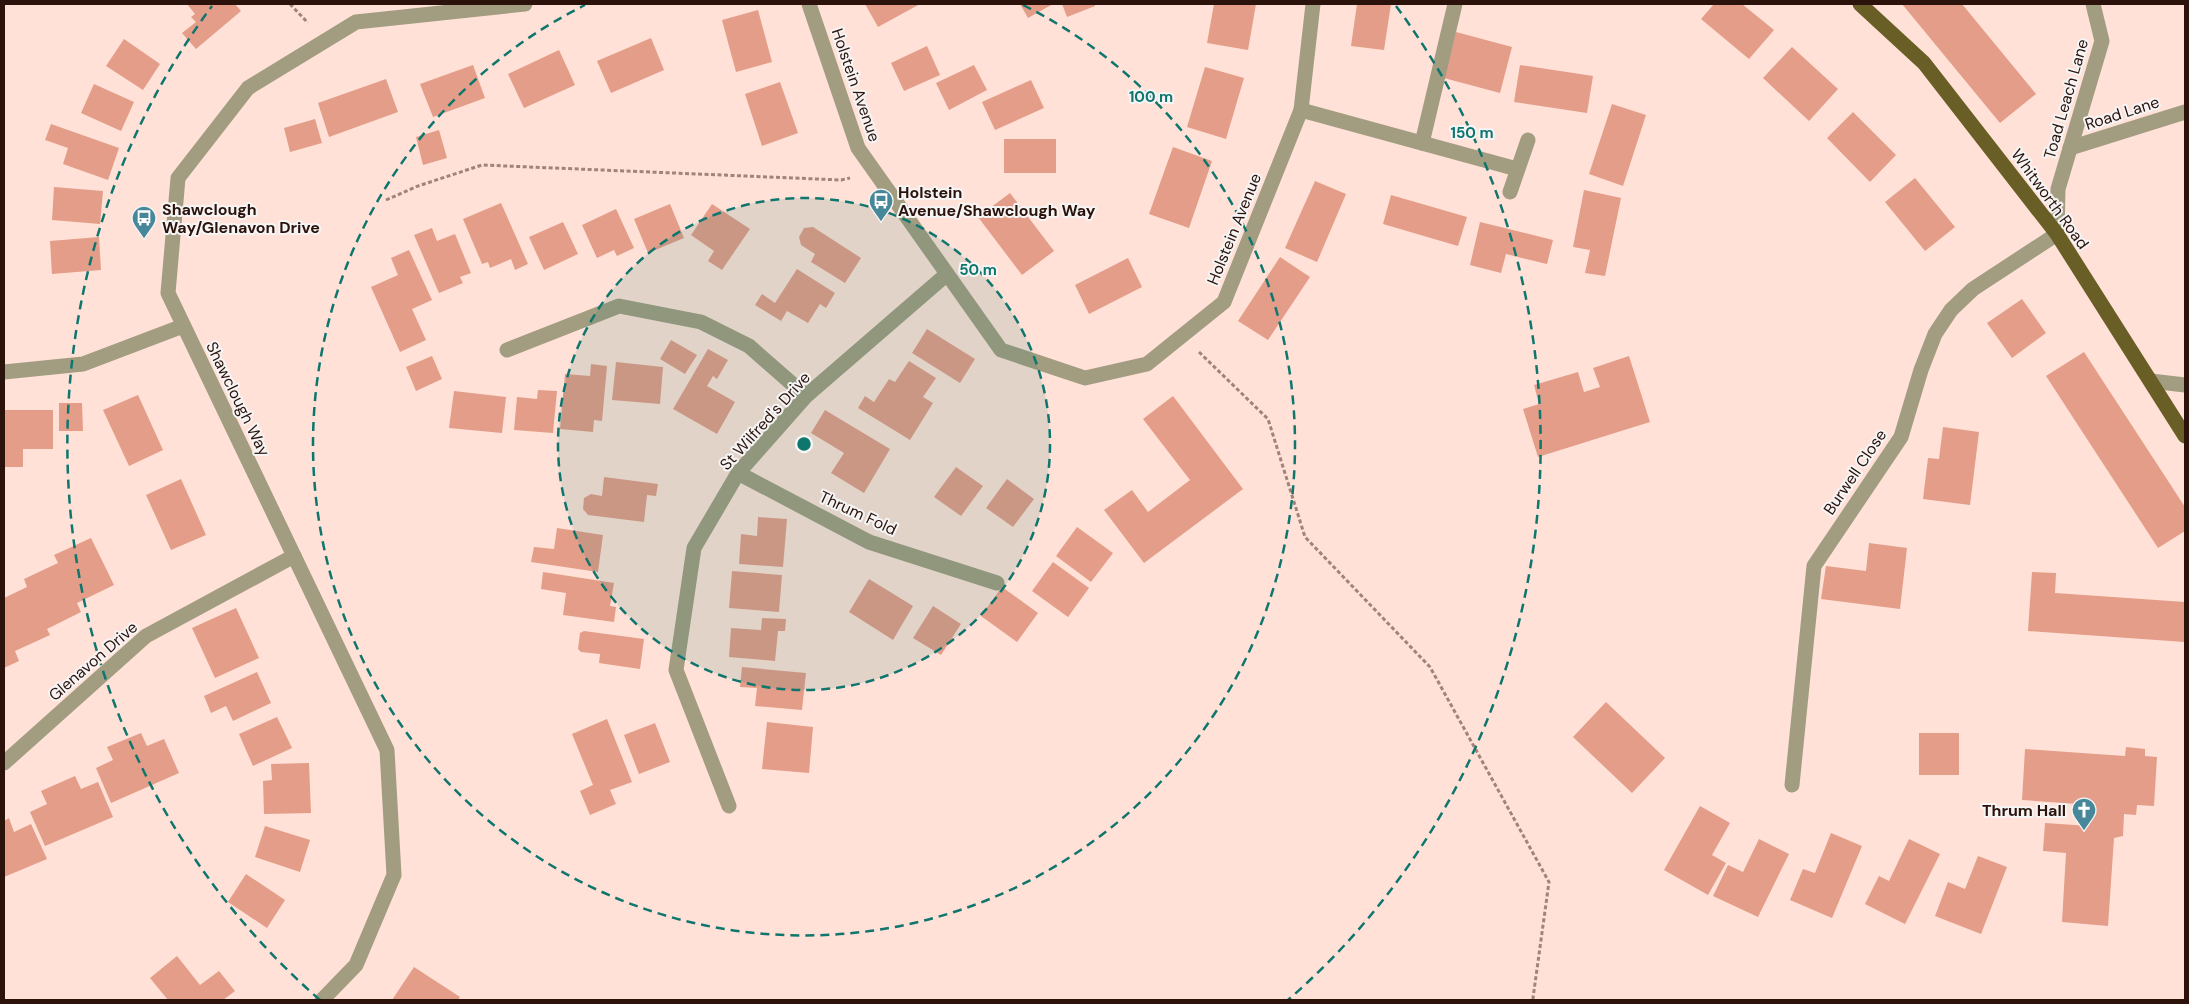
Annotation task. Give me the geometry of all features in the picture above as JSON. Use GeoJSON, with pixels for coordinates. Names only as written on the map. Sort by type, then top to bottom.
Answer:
{"type":"FeatureCollection","features":[{"type":"Feature","properties":{"kind":"main road","name":"Whitworth Road"},"geometry":{"type":"LineString","coordinates":[[1860,4],[1924,63],[2057,234],[2185,436]]}},
{"type":"Feature","properties":{"kind":"street","name":"Shawclough Way"},"geometry":{"type":"LineString","coordinates":[[322,1000],[356,965],[394,875],[387,750],[168,293],[178,178],[248,88],[356,22],[498,5],[524,4]]}},
{"type":"Feature","properties":{"kind":"street","name":"Holstein Avenue"},"geometry":{"type":"LineString","coordinates":[[809,4],[858,148],[1001,350],[1085,378],[1147,364],[1224,302],[1301,110],[1313,4]]}},
{"type":"Feature","properties":{"kind":"street"},"geometry":{"type":"LineString","coordinates":[[1422,143],[1455,4]]}},
{"type":"Feature","properties":{"kind":"street","name":"Toad Leach Lane"},"geometry":{"type":"LineString","coordinates":[[2057,234],[2058,189],[2102,41],[2092,4]]}},
{"type":"Feature","properties":{"kind":"street"},"geometry":{"type":"LineString","coordinates":[[1301,110],[1517,169]]}},
{"type":"Feature","properties":{"kind":"street","name":"Road Lane"},"geometry":{"type":"LineString","coordinates":[[2070,148],[2185,112]]}},
{"type":"Feature","properties":{"kind":"street"},"geometry":{"type":"LineString","coordinates":[[1510,192],[1528,140]]}},
{"type":"Feature","properties":{"kind":"street","name":"Burwell Close"},"geometry":{"type":"LineString","coordinates":[[1792,785],[1814,566],[1901,437],[1921,370],[1935,334],[1951,310],[1972,289],[2057,234]]}},
{"type":"Feature","properties":{"kind":"street","name":"St Wilfred's Drive"},"geometry":{"type":"LineString","coordinates":[[729,806],[676,670],[694,548],[738,473],[806,396],[946,274]]}},
{"type":"Feature","properties":{"kind":"street"},"geometry":{"type":"LineString","coordinates":[[507,350],[620,306],[701,322],[749,346],[806,396]]}},
{"type":"Feature","properties":{"kind":"street"},"geometry":{"type":"LineString","coordinates":[[4,372],[83,364],[184,326]]}},
{"type":"Feature","properties":{"kind":"street"},"geometry":{"type":"LineString","coordinates":[[2151,381],[2185,385]]}},
{"type":"Feature","properties":{"kind":"street","name":"Thrum Fold"},"geometry":{"type":"LineString","coordinates":[[738,473],[870,542],[997,583]]}},
{"type":"Feature","properties":{"kind":"street","name":"Glenavon Drive"},"geometry":{"type":"LineString","coordinates":[[4,763],[146,636],[294,556]]}},
{"type":"Feature","properties":{"kind":"path"},"geometry":{"type":"LineString","coordinates":[[386,200],[418,186],[482,165],[841,180],[875,173]]}},
{"type":"Feature","properties":{"kind":"path"},"geometry":{"type":"LineString","coordinates":[[1183,336],[1268,419],[1305,537],[1430,667],[1549,882],[1533,998],[1536,1000]]}},
{"type":"Feature","properties":{"kind":"building"},"geometry":{"type":"Polygon","coordinates":[[[187,4],[235,4],[241,11],[196,49],[182,33],[196,22],[191,17],[195,14],[187,4]]]}},
{"type":"Feature","properties":{"kind":"building"},"geometry":{"type":"Polygon","coordinates":[[[865,4],[920,4],[878,27],[865,4]]]}},
{"type":"Feature","properties":{"kind":"building"},"geometry":{"type":"Polygon","coordinates":[[[1020,4],[1053,4],[1028,18],[1020,4]]]}},
{"type":"Feature","properties":{"kind":"building"},"geometry":{"type":"Polygon","coordinates":[[[1062,4],[1095,4],[1095,6],[1067,17],[1062,4]]]}},
{"type":"Feature","properties":{"kind":"building"},"geometry":{"type":"Polygon","coordinates":[[[1214,4],[1256,4],[1248,50],[1207,43],[1214,4]]]}},
{"type":"Feature","properties":{"kind":"building"},"geometry":{"type":"Polygon","coordinates":[[[1357,4],[1391,4],[1384,50],[1351,46],[1357,4]]]}},
{"type":"Feature","properties":{"kind":"building"},"geometry":{"type":"Polygon","coordinates":[[[1714,4],[1742,4],[1774,30],[1749,59],[1701,19],[1714,4]]]}},
{"type":"Feature","properties":{"kind":"building"},"geometry":{"type":"Polygon","coordinates":[[[1902,4],[1962,4],[2036,94],[2000,123],[1902,4]]]}},
{"type":"Feature","properties":{"kind":"building"},"geometry":{"type":"Polygon","coordinates":[[[758,10],[772,62],[736,72],[722,20],[758,10]]]}},
{"type":"Feature","properties":{"kind":"building"},"geometry":{"type":"Polygon","coordinates":[[[1456,32],[1512,47],[1500,93],[1444,78],[1456,32]]]}},
{"type":"Feature","properties":{"kind":"building"},"geometry":{"type":"Polygon","coordinates":[[[651,38],[664,70],[611,93],[597,61],[651,38]]]}},
{"type":"Feature","properties":{"kind":"building"},"geometry":{"type":"Polygon","coordinates":[[[124,39],[160,64],[143,90],[106,66],[124,39]]]}},
{"type":"Feature","properties":{"kind":"building"},"geometry":{"type":"Polygon","coordinates":[[[927,46],[940,75],[904,91],[891,63],[927,46]]]}},
{"type":"Feature","properties":{"kind":"building"},"geometry":{"type":"Polygon","coordinates":[[[1792,47],[1838,89],[1809,121],[1763,78],[1792,47]]]}},
{"type":"Feature","properties":{"kind":"building"},"geometry":{"type":"Polygon","coordinates":[[[559,50],[575,85],[524,108],[508,74],[559,50]]]}},
{"type":"Feature","properties":{"kind":"building"},"geometry":{"type":"Polygon","coordinates":[[[473,65],[485,98],[433,117],[420,84],[473,65]]]}},
{"type":"Feature","properties":{"kind":"building"},"geometry":{"type":"Polygon","coordinates":[[[974,65],[987,90],[949,110],[936,83],[974,65]]]}},
{"type":"Feature","properties":{"kind":"building"},"geometry":{"type":"Polygon","coordinates":[[[1520,65],[1593,76],[1587,113],[1514,102],[1520,65]]]}},
{"type":"Feature","properties":{"kind":"building"},"geometry":{"type":"Polygon","coordinates":[[[1205,67],[1244,78],[1226,139],[1187,127],[1205,67]]]}},
{"type":"Feature","properties":{"kind":"building"},"geometry":{"type":"Polygon","coordinates":[[[386,79],[398,112],[329,137],[318,103],[386,79]]]}},
{"type":"Feature","properties":{"kind":"building"},"geometry":{"type":"Polygon","coordinates":[[[1031,80],[1044,108],[995,130],[982,102],[1031,80]]]}},
{"type":"Feature","properties":{"kind":"building"},"geometry":{"type":"Polygon","coordinates":[[[780,82],[798,133],[762,146],[745,94],[780,82]]]}},
{"type":"Feature","properties":{"kind":"building"},"geometry":{"type":"Polygon","coordinates":[[[94,84],[134,102],[121,131],[81,113],[94,84]]]}},
{"type":"Feature","properties":{"kind":"building"},"geometry":{"type":"Polygon","coordinates":[[[1612,104],[1646,115],[1623,186],[1589,174],[1612,104]]]}},
{"type":"Feature","properties":{"kind":"building"},"geometry":{"type":"Polygon","coordinates":[[[1853,112],[1896,155],[1870,182],[1827,138],[1853,112]]]}},
{"type":"Feature","properties":{"kind":"building"},"geometry":{"type":"Polygon","coordinates":[[[315,119],[322,143],[290,152],[284,128],[315,119]]]}},
{"type":"Feature","properties":{"kind":"building"},"geometry":{"type":"Polygon","coordinates":[[[51,124],[119,148],[108,180],[63,164],[68,148],[45,140],[51,124]]]}},
{"type":"Feature","properties":{"kind":"building"},"geometry":{"type":"Polygon","coordinates":[[[439,130],[447,158],[423,165],[416,137],[439,130]]]}},
{"type":"Feature","properties":{"kind":"building"},"geometry":{"type":"Polygon","coordinates":[[[1004,139],[1056,139],[1056,173],[1004,173],[1004,139]]]}},
{"type":"Feature","properties":{"kind":"building"},"geometry":{"type":"Polygon","coordinates":[[[1173,147],[1212,161],[1189,228],[1149,214],[1173,147]]]}},
{"type":"Feature","properties":{"kind":"building"},"geometry":{"type":"Polygon","coordinates":[[[1915,178],[1955,227],[1925,251],[1885,202],[1915,178]]]}},
{"type":"Feature","properties":{"kind":"building"},"geometry":{"type":"Polygon","coordinates":[[[1315,181],[1346,194],[1317,262],[1285,248],[1315,181]]]}},
{"type":"Feature","properties":{"kind":"building"},"geometry":{"type":"Polygon","coordinates":[[[54,187],[103,191],[100,224],[52,220],[54,187]]]}},
{"type":"Feature","properties":{"kind":"building"},"geometry":{"type":"Polygon","coordinates":[[[1584,190],[1621,198],[1605,276],[1585,273],[1590,250],[1573,247],[1584,190]]]}},
{"type":"Feature","properties":{"kind":"building"},"geometry":{"type":"Polygon","coordinates":[[[1010,193],[1054,251],[1022,275],[978,217],[1010,193]]]}},
{"type":"Feature","properties":{"kind":"building"},"geometry":{"type":"Polygon","coordinates":[[[1391,195],[1467,217],[1458,246],[1383,224],[1391,195]]]}},
{"type":"Feature","properties":{"kind":"building"},"geometry":{"type":"Polygon","coordinates":[[[501,203],[528,264],[515,270],[511,259],[490,268],[488,262],[482,264],[463,219],[501,203]]]}},
{"type":"Feature","properties":{"kind":"building"},"geometry":{"type":"Polygon","coordinates":[[[670,204],[684,238],[648,253],[634,219],[670,204]]]}},
{"type":"Feature","properties":{"kind":"building"},"geometry":{"type":"Polygon","coordinates":[[[712,204],[750,229],[722,270],[708,261],[714,251],[691,235],[712,204]]]}},
{"type":"Feature","properties":{"kind":"building"},"geometry":{"type":"Polygon","coordinates":[[[616,209],[634,248],[617,256],[614,250],[597,258],[582,225],[616,209]]]}},
{"type":"Feature","properties":{"kind":"building"},"geometry":{"type":"Polygon","coordinates":[[[563,222],[578,254],[544,270],[529,237],[563,222]]]}},
{"type":"Feature","properties":{"kind":"building"},"geometry":{"type":"Polygon","coordinates":[[[1480,222],[1553,240],[1547,264],[1506,254],[1501,273],[1470,265],[1480,222]]]}},
{"type":"Feature","properties":{"kind":"building"},"geometry":{"type":"Polygon","coordinates":[[[813,227],[861,258],[845,283],[811,262],[815,254],[801,245],[799,237],[804,228],[813,227]]]}},
{"type":"Feature","properties":{"kind":"building"},"geometry":{"type":"Polygon","coordinates":[[[432,228],[437,241],[455,234],[471,273],[460,277],[463,283],[439,293],[414,235],[432,228]]]}},
{"type":"Feature","properties":{"kind":"building"},"geometry":{"type":"Polygon","coordinates":[[[99,237],[101,270],[52,274],[50,241],[99,237]]]}},
{"type":"Feature","properties":{"kind":"building"},"geometry":{"type":"Polygon","coordinates":[[[409,250],[432,300],[412,309],[426,340],[400,352],[371,287],[398,275],[391,258],[409,250]]]}},
{"type":"Feature","properties":{"kind":"building"},"geometry":{"type":"Polygon","coordinates":[[[1280,257],[1310,277],[1268,340],[1238,321],[1280,257]]]}},
{"type":"Feature","properties":{"kind":"building"},"geometry":{"type":"Polygon","coordinates":[[[1128,258],[1142,287],[1089,314],[1075,285],[1128,258]]]}},
{"type":"Feature","properties":{"kind":"building"},"geometry":{"type":"Polygon","coordinates":[[[797,269],[835,293],[826,308],[820,304],[808,323],[787,311],[781,321],[755,305],[762,294],[775,303],[797,269]]]}},
{"type":"Feature","properties":{"kind":"building"},"geometry":{"type":"Polygon","coordinates":[[[2022,299],[2046,333],[2012,358],[1987,323],[2022,299]]]}},
{"type":"Feature","properties":{"kind":"building"},"geometry":{"type":"Polygon","coordinates":[[[927,329],[975,359],[960,383],[912,353],[927,329]]]}},
{"type":"Feature","properties":{"kind":"building"},"geometry":{"type":"Polygon","coordinates":[[[671,340],[697,355],[685,374],[660,359],[671,340]]]}},
{"type":"Feature","properties":{"kind":"building"},"geometry":{"type":"Polygon","coordinates":[[[708,349],[728,360],[717,379],[713,376],[707,386],[735,402],[717,434],[673,409],[708,349]]]}},
{"type":"Feature","properties":{"kind":"building"},"geometry":{"type":"Polygon","coordinates":[[[2084,352],[2185,507],[2185,531],[2158,548],[2046,376],[2084,352]]]}},
{"type":"Feature","properties":{"kind":"building"},"geometry":{"type":"Polygon","coordinates":[[[432,356],[442,379],[416,391],[406,367],[432,356]]]}},
{"type":"Feature","properties":{"kind":"building"},"geometry":{"type":"Polygon","coordinates":[[[1629,356],[1650,422],[1538,457],[1523,409],[1539,404],[1534,385],[1578,372],[1584,392],[1600,387],[1593,368],[1629,356]]]}},
{"type":"Feature","properties":{"kind":"building"},"geometry":{"type":"Polygon","coordinates":[[[909,361],[936,378],[923,397],[933,403],[910,440],[858,408],[865,396],[874,402],[889,379],[895,382],[909,361]]]}},
{"type":"Feature","properties":{"kind":"building"},"geometry":{"type":"Polygon","coordinates":[[[616,362],[663,367],[660,404],[612,400],[616,362]]]}},
{"type":"Feature","properties":{"kind":"building"},"geometry":{"type":"Polygon","coordinates":[[[591,364],[607,366],[602,421],[594,420],[593,432],[560,429],[565,374],[590,376],[591,364]]]}},
{"type":"Feature","properties":{"kind":"building"},"geometry":{"type":"Polygon","coordinates":[[[538,390],[557,391],[553,433],[514,430],[517,397],[537,399],[538,390]]]}},
{"type":"Feature","properties":{"kind":"building"},"geometry":{"type":"Polygon","coordinates":[[[454,391],[506,397],[502,433],[449,428],[454,391]]]}},
{"type":"Feature","properties":{"kind":"building"},"geometry":{"type":"Polygon","coordinates":[[[138,395],[163,450],[129,466],[103,410],[138,395]]]}},
{"type":"Feature","properties":{"kind":"building"},"geometry":{"type":"Polygon","coordinates":[[[1173,396],[1243,489],[1144,563],[1104,510],[1132,490],[1148,512],[1190,480],[1143,419],[1173,396]]]}},
{"type":"Feature","properties":{"kind":"building"},"geometry":{"type":"Polygon","coordinates":[[[59,403],[82,403],[83,431],[59,431],[59,403]]]}},
{"type":"Feature","properties":{"kind":"building"},"geometry":{"type":"Polygon","coordinates":[[[4,410],[53,410],[53,449],[23,449],[23,467],[4,467],[4,410]]]}},
{"type":"Feature","properties":{"kind":"building"},"geometry":{"type":"Polygon","coordinates":[[[825,410],[890,449],[864,493],[831,473],[844,453],[811,433],[825,410]]]}},
{"type":"Feature","properties":{"kind":"building"},"geometry":{"type":"Polygon","coordinates":[[[1943,427],[1979,432],[1970,505],[1923,499],[1928,458],[1939,459],[1943,427]]]}},
{"type":"Feature","properties":{"kind":"building"},"geometry":{"type":"Polygon","coordinates":[[[956,467],[983,486],[961,516],[934,497],[956,467]]]}},
{"type":"Feature","properties":{"kind":"building"},"geometry":{"type":"Polygon","coordinates":[[[604,477],[658,484],[656,496],[647,495],[644,522],[588,515],[583,509],[584,498],[591,494],[602,496],[604,477]]]}},
{"type":"Feature","properties":{"kind":"building"},"geometry":{"type":"Polygon","coordinates":[[[181,479],[206,535],[171,550],[146,495],[181,479]]]}},
{"type":"Feature","properties":{"kind":"building"},"geometry":{"type":"Polygon","coordinates":[[[1007,479],[1034,499],[1013,527],[986,508],[1007,479]]]}},
{"type":"Feature","properties":{"kind":"building"},"geometry":{"type":"Polygon","coordinates":[[[758,517],[787,519],[783,567],[739,564],[741,534],[757,536],[758,517]]]}},
{"type":"Feature","properties":{"kind":"building"},"geometry":{"type":"Polygon","coordinates":[[[1077,527],[1113,553],[1091,582],[1056,556],[1077,527]]]}},
{"type":"Feature","properties":{"kind":"building"},"geometry":{"type":"Polygon","coordinates":[[[557,528],[603,535],[598,572],[531,562],[534,547],[554,549],[557,528]]]}},
{"type":"Feature","properties":{"kind":"building"},"geometry":{"type":"Polygon","coordinates":[[[91,538],[114,585],[77,603],[81,612],[47,629],[50,635],[15,651],[19,661],[4,668],[4,598],[27,587],[24,579],[58,563],[54,555],[91,538]]]}},
{"type":"Feature","properties":{"kind":"building"},"geometry":{"type":"Polygon","coordinates":[[[1869,543],[1907,548],[1900,609],[1821,599],[1826,566],[1866,571],[1869,543]]]}},
{"type":"Feature","properties":{"kind":"building"},"geometry":{"type":"Polygon","coordinates":[[[1053,562],[1089,588],[1068,617],[1032,591],[1053,562]]]}},
{"type":"Feature","properties":{"kind":"building"},"geometry":{"type":"Polygon","coordinates":[[[732,571],[782,575],[779,612],[729,608],[732,571]]]}},
{"type":"Feature","properties":{"kind":"building"},"geometry":{"type":"Polygon","coordinates":[[[543,572],[614,583],[610,606],[616,607],[614,622],[563,615],[566,593],[541,589],[543,572]]]}},
{"type":"Feature","properties":{"kind":"building"},"geometry":{"type":"Polygon","coordinates":[[[2032,572],[2056,573],[2055,593],[2185,602],[2185,642],[2028,631],[2032,572]]]}},
{"type":"Feature","properties":{"kind":"building"},"geometry":{"type":"Polygon","coordinates":[[[869,579],[913,606],[893,640],[849,612],[869,579]]]}},
{"type":"Feature","properties":{"kind":"building"},"geometry":{"type":"Polygon","coordinates":[[[1002,587],[1038,613],[1017,642],[981,616],[1002,587]]]}},
{"type":"Feature","properties":{"kind":"building"},"geometry":{"type":"Polygon","coordinates":[[[933,606],[961,624],[941,655],[913,638],[933,606]]]}},
{"type":"Feature","properties":{"kind":"building"},"geometry":{"type":"Polygon","coordinates":[[[236,608],[259,658],[215,678],[192,628],[236,608]]]}},
{"type":"Feature","properties":{"kind":"building"},"geometry":{"type":"Polygon","coordinates":[[[762,618],[786,619],[785,631],[778,631],[775,661],[729,657],[731,628],[761,630],[762,618]]]}},
{"type":"Feature","properties":{"kind":"building"},"geometry":{"type":"Polygon","coordinates":[[[584,631],[644,639],[640,669],[599,663],[600,654],[581,652],[578,649],[580,633],[584,631]]]}},
{"type":"Feature","properties":{"kind":"building"},"geometry":{"type":"Polygon","coordinates":[[[742,667],[806,673],[802,710],[755,706],[757,688],[740,687],[742,667]]]}},
{"type":"Feature","properties":{"kind":"building"},"geometry":{"type":"Polygon","coordinates":[[[257,672],[271,703],[233,721],[226,706],[211,713],[204,696],[257,672]]]}},
{"type":"Feature","properties":{"kind":"building"},"geometry":{"type":"Polygon","coordinates":[[[1606,702],[1665,758],[1632,793],[1573,737],[1606,702]]]}},
{"type":"Feature","properties":{"kind":"building"},"geometry":{"type":"Polygon","coordinates":[[[277,717],[292,748],[253,766],[239,734],[277,717]]]}},
{"type":"Feature","properties":{"kind":"building"},"geometry":{"type":"Polygon","coordinates":[[[607,719],[632,782],[610,790],[616,804],[590,815],[580,791],[593,785],[572,734],[607,719]]]}},
{"type":"Feature","properties":{"kind":"building"},"geometry":{"type":"Polygon","coordinates":[[[767,722],[813,727],[809,773],[762,769],[767,722]]]}},
{"type":"Feature","properties":{"kind":"building"},"geometry":{"type":"Polygon","coordinates":[[[655,723],[670,762],[639,774],[624,735],[655,723]]]}},
{"type":"Feature","properties":{"kind":"building"},"geometry":{"type":"Polygon","coordinates":[[[141,733],[147,746],[164,739],[179,773],[111,803],[96,768],[113,760],[107,747],[141,733]]]}},
{"type":"Feature","properties":{"kind":"building"},"geometry":{"type":"Polygon","coordinates":[[[1919,733],[1959,733],[1959,775],[1919,775],[1919,733]]]}},
{"type":"Feature","properties":{"kind":"building","name":"Thrum Hall"},"geometry":{"type":"Polygon","coordinates":[[[2126,747],[2145,749],[2145,756],[2157,757],[2154,806],[2137,805],[2136,815],[2124,814],[2123,836],[2114,838],[2108,926],[2062,922],[2066,853],[2043,851],[2045,823],[2089,826],[2091,805],[2022,800],[2025,749],[2125,756],[2126,747]]]}},
{"type":"Feature","properties":{"kind":"building"},"geometry":{"type":"Polygon","coordinates":[[[309,763],[311,813],[264,814],[263,781],[272,780],[271,764],[309,763]]]}},
{"type":"Feature","properties":{"kind":"building"},"geometry":{"type":"Polygon","coordinates":[[[75,776],[81,789],[98,782],[113,817],[45,846],[30,812],[47,804],[41,791],[75,776]]]}},
{"type":"Feature","properties":{"kind":"building"},"geometry":{"type":"Polygon","coordinates":[[[1700,806],[1730,823],[1712,855],[1726,863],[1708,895],[1664,870],[1700,806]]]}},
{"type":"Feature","properties":{"kind":"building"},"geometry":{"type":"Polygon","coordinates":[[[9,818],[14,832],[31,824],[47,859],[4,877],[4,821],[9,818]]]}},
{"type":"Feature","properties":{"kind":"building"},"geometry":{"type":"Polygon","coordinates":[[[265,826],[310,840],[300,872],[255,857],[265,826]]]}},
{"type":"Feature","properties":{"kind":"building"},"geometry":{"type":"Polygon","coordinates":[[[1831,833],[1862,846],[1832,918],[1790,900],[1803,869],[1815,873],[1831,833]]]}},
{"type":"Feature","properties":{"kind":"building"},"geometry":{"type":"Polygon","coordinates":[[[1759,839],[1789,854],[1758,917],[1713,896],[1728,865],[1743,872],[1759,839]]]}},
{"type":"Feature","properties":{"kind":"building"},"geometry":{"type":"Polygon","coordinates":[[[1909,839],[1940,854],[1905,924],[1865,904],[1879,876],[1889,881],[1909,839]]]}},
{"type":"Feature","properties":{"kind":"building"},"geometry":{"type":"Polygon","coordinates":[[[1978,856],[2007,867],[1981,934],[1935,916],[1948,882],[1965,889],[1978,856]]]}},
{"type":"Feature","properties":{"kind":"building"},"geometry":{"type":"Polygon","coordinates":[[[246,874],[285,900],[267,928],[228,902],[246,874]]]}},
{"type":"Feature","properties":{"kind":"building"},"geometry":{"type":"Polygon","coordinates":[[[177,956],[200,985],[219,971],[235,991],[223,1000],[168,1000],[150,978],[177,956]]]}},
{"type":"Feature","properties":{"kind":"building"},"geometry":{"type":"Polygon","coordinates":[[[414,967],[460,997],[458,1000],[392,1000],[414,967]]]}},
{"type":"Feature","properties":{"kind":"place","name":"Holstein Avenue/Shawclough Way"},"geometry":{"type":"Point","coordinates":[881,222]}},
{"type":"Feature","properties":{"kind":"place","name":"Shawclough Way/Glenavon Drive"},"geometry":{"type":"Point","coordinates":[144,239]}},
{"type":"Feature","properties":{"kind":"place","name":"Thrum Hall"},"geometry":{"type":"Point","coordinates":[2084,831]}}]}
